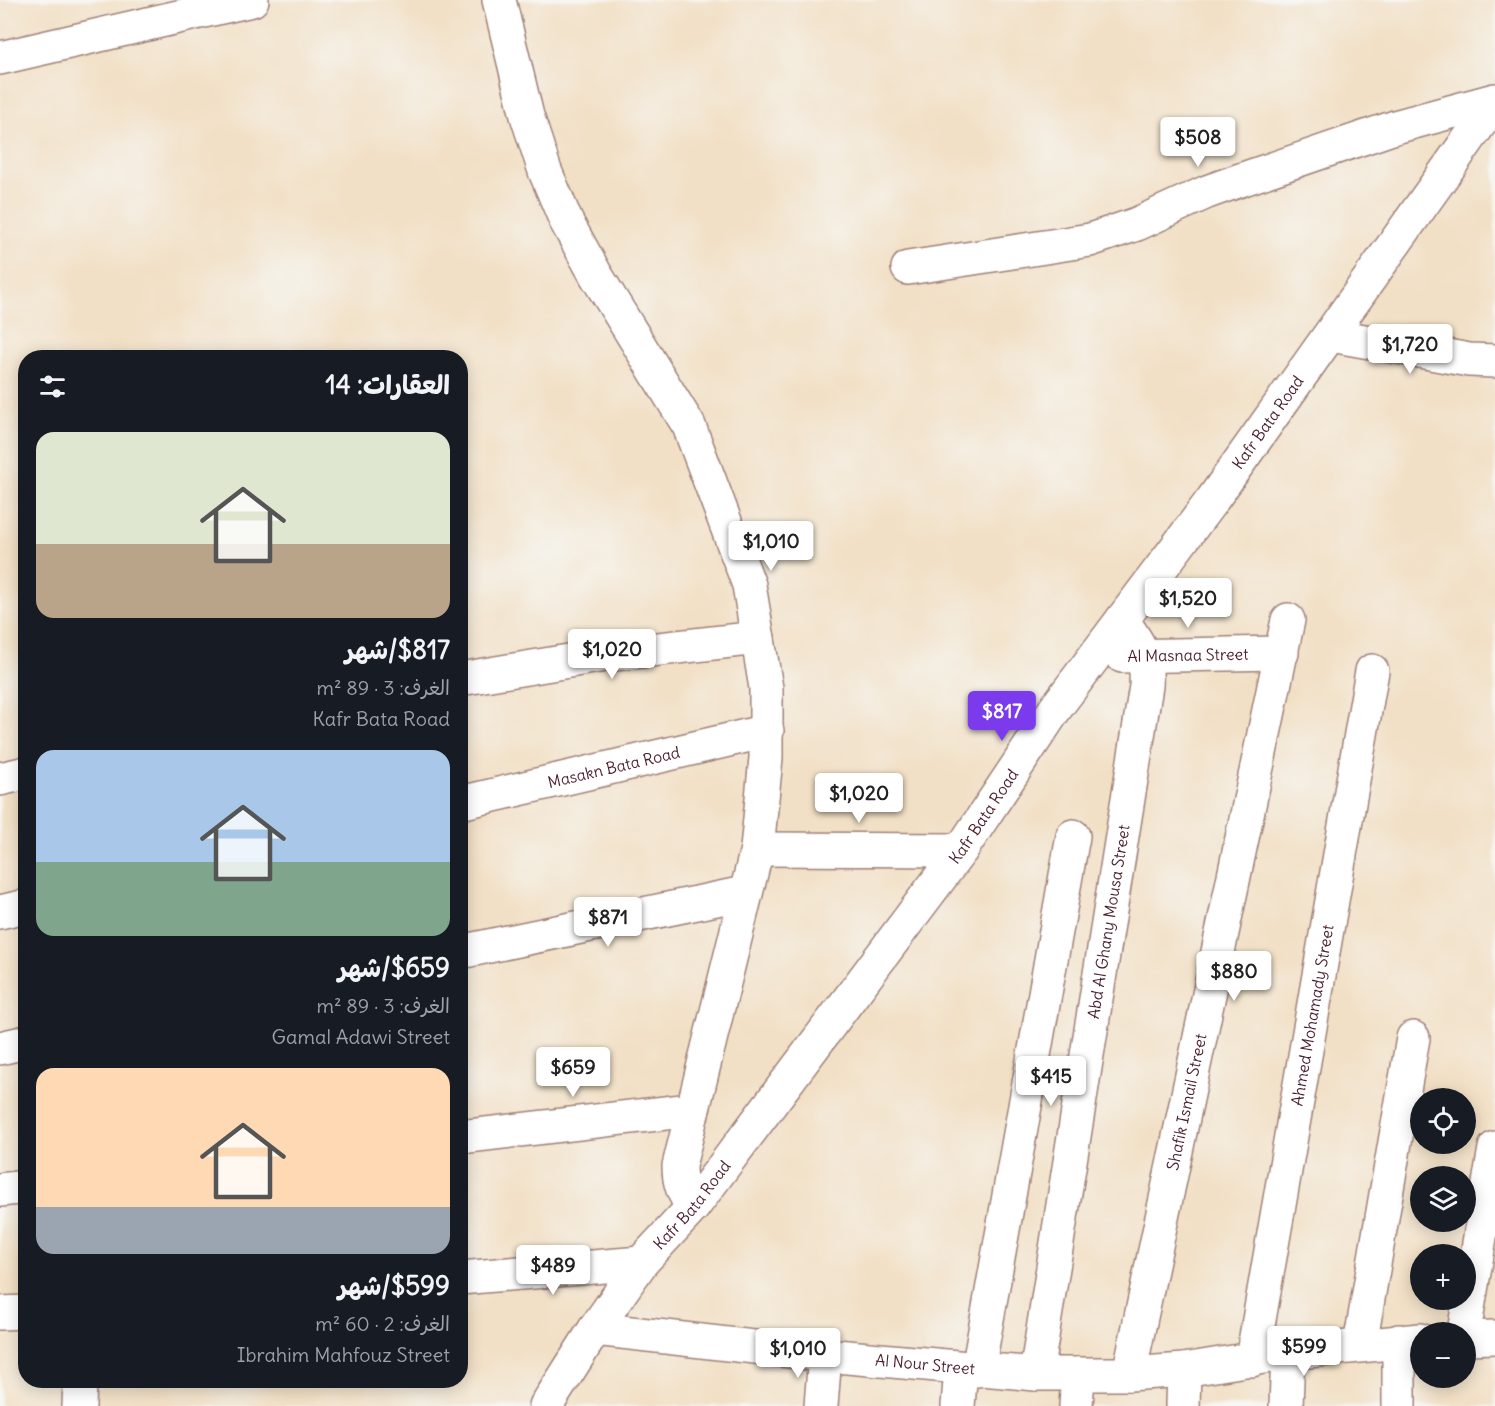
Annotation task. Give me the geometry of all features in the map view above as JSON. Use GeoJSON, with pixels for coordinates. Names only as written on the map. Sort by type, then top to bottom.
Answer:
{"type":"FeatureCollection","features":[{"type":"Feature","properties":{"kind":"street"},"geometry":{"type":"LineString","coordinates":[[0,58],[252,0]]}},
{"type":"Feature","properties":{"kind":"street"},"geometry":{"type":"LineString","coordinates":[[499,0],[527,117],[545,171],[566,221],[596,275],[689,426],[748,585],[758,638],[766,688],[767,731],[757,849],[679,1166],[679,1179],[683,1192],[693,1207]]}},
{"type":"Feature","properties":{"kind":"street"},"geometry":{"type":"LineString","coordinates":[[908,268],[1090,240],[1137,224],[1207,192],[1246,178],[1403,125],[1495,101]]}},
{"type":"Feature","properties":{"kind":"street","name":"Kafr Bata Road"},"geometry":{"type":"LineString","coordinates":[[546,1406],[640,1263],[693,1207],[961,850],[1055,709],[1220,489],[1495,101]]}},
{"type":"Feature","properties":{"kind":"street"},"geometry":{"type":"LineString","coordinates":[[1331,335],[1469,360],[1495,361]]}},
{"type":"Feature","properties":{"kind":"street","name":"Abd Al Ghany Mousa Street"},"geometry":{"type":"LineString","coordinates":[[1036,1374],[1146,686],[1144,656],[1140,645],[1122,620]]}},
{"type":"Feature","properties":{"kind":"street","name":"Shafik Ismail Street"},"geometry":{"type":"LineString","coordinates":[[1130,1374],[1288,620]]}},
{"type":"Feature","properties":{"kind":"street"},"geometry":{"type":"LineString","coordinates":[[468,678],[605,655],[758,638]]}},
{"type":"Feature","properties":{"kind":"street","name":"Al Masnaa Street"},"geometry":{"type":"LineString","coordinates":[[1095,656],[1282,653]]}},
{"type":"Feature","properties":{"kind":"street","name":"Ahmed Mohamady Street"},"geometry":{"type":"LineString","coordinates":[[1252,1360],[1372,671]]}},
{"type":"Feature","properties":{"kind":"street","name":"Masakn Bata Road"},"geometry":{"type":"LineString","coordinates":[[468,801],[767,731]]}},
{"type":"Feature","properties":{"kind":"street"},"geometry":{"type":"LineString","coordinates":[[0,779],[18,775]]}},
{"type":"Feature","properties":{"kind":"street"},"geometry":{"type":"LineString","coordinates":[[958,1406],[970,1369],[1073,836]]}},
{"type":"Feature","properties":{"kind":"street"},"geometry":{"type":"LineString","coordinates":[[757,849],[961,850]]}},
{"type":"Feature","properties":{"kind":"street"},"geometry":{"type":"LineString","coordinates":[[468,950],[745,893]]}},
{"type":"Feature","properties":{"kind":"street"},"geometry":{"type":"LineString","coordinates":[[0,912],[18,908]]}},
{"type":"Feature","properties":{"kind":"street"},"geometry":{"type":"LineString","coordinates":[[1360,1345],[1413,1038]]}},
{"type":"Feature","properties":{"kind":"street"},"geometry":{"type":"LineString","coordinates":[[0,1048],[18,1044]]}},
{"type":"Feature","properties":{"kind":"street"},"geometry":{"type":"LineString","coordinates":[[468,1136],[692,1110]]}},
{"type":"Feature","properties":{"kind":"street"},"geometry":{"type":"LineString","coordinates":[[1466,1322],[1495,1148]]}},
{"type":"Feature","properties":{"kind":"street"},"geometry":{"type":"LineString","coordinates":[[0,1190],[18,1188]]}},
{"type":"Feature","properties":{"kind":"street"},"geometry":{"type":"LineString","coordinates":[[468,1277],[640,1263]]}},
{"type":"Feature","properties":{"kind":"street"},"geometry":{"type":"LineString","coordinates":[[0,1313],[18,1312]]}},
{"type":"Feature","properties":{"kind":"street","name":"Al Nour Street"},"geometry":{"type":"LineString","coordinates":[[595,1329],[825,1355],[1036,1374],[1130,1374],[1184,1370],[1288,1353],[1410,1340]]}},
{"type":"Feature","properties":{"kind":"street"},"geometry":{"type":"LineString","coordinates":[[1476,1338],[1495,1337]]}},
{"type":"Feature","properties":{"kind":"street"},"geometry":{"type":"LineString","coordinates":[[1399,1406],[1410,1340]]}},
{"type":"Feature","properties":{"kind":"street"},"geometry":{"type":"LineString","coordinates":[[1286,1406],[1288,1353]]}},
{"type":"Feature","properties":{"kind":"street"},"geometry":{"type":"LineString","coordinates":[[821,1406],[825,1355]]}},
{"type":"Feature","properties":{"kind":"street"},"geometry":{"type":"LineString","coordinates":[[1183,1406],[1184,1370]]}},
{"type":"Feature","properties":{"kind":"street"},"geometry":{"type":"LineString","coordinates":[[1076,1406],[1078,1374]]}},
{"type":"Feature","properties":{"kind":"street"},"geometry":{"type":"LineString","coordinates":[[79,1406],[80,1388]]}}]}
